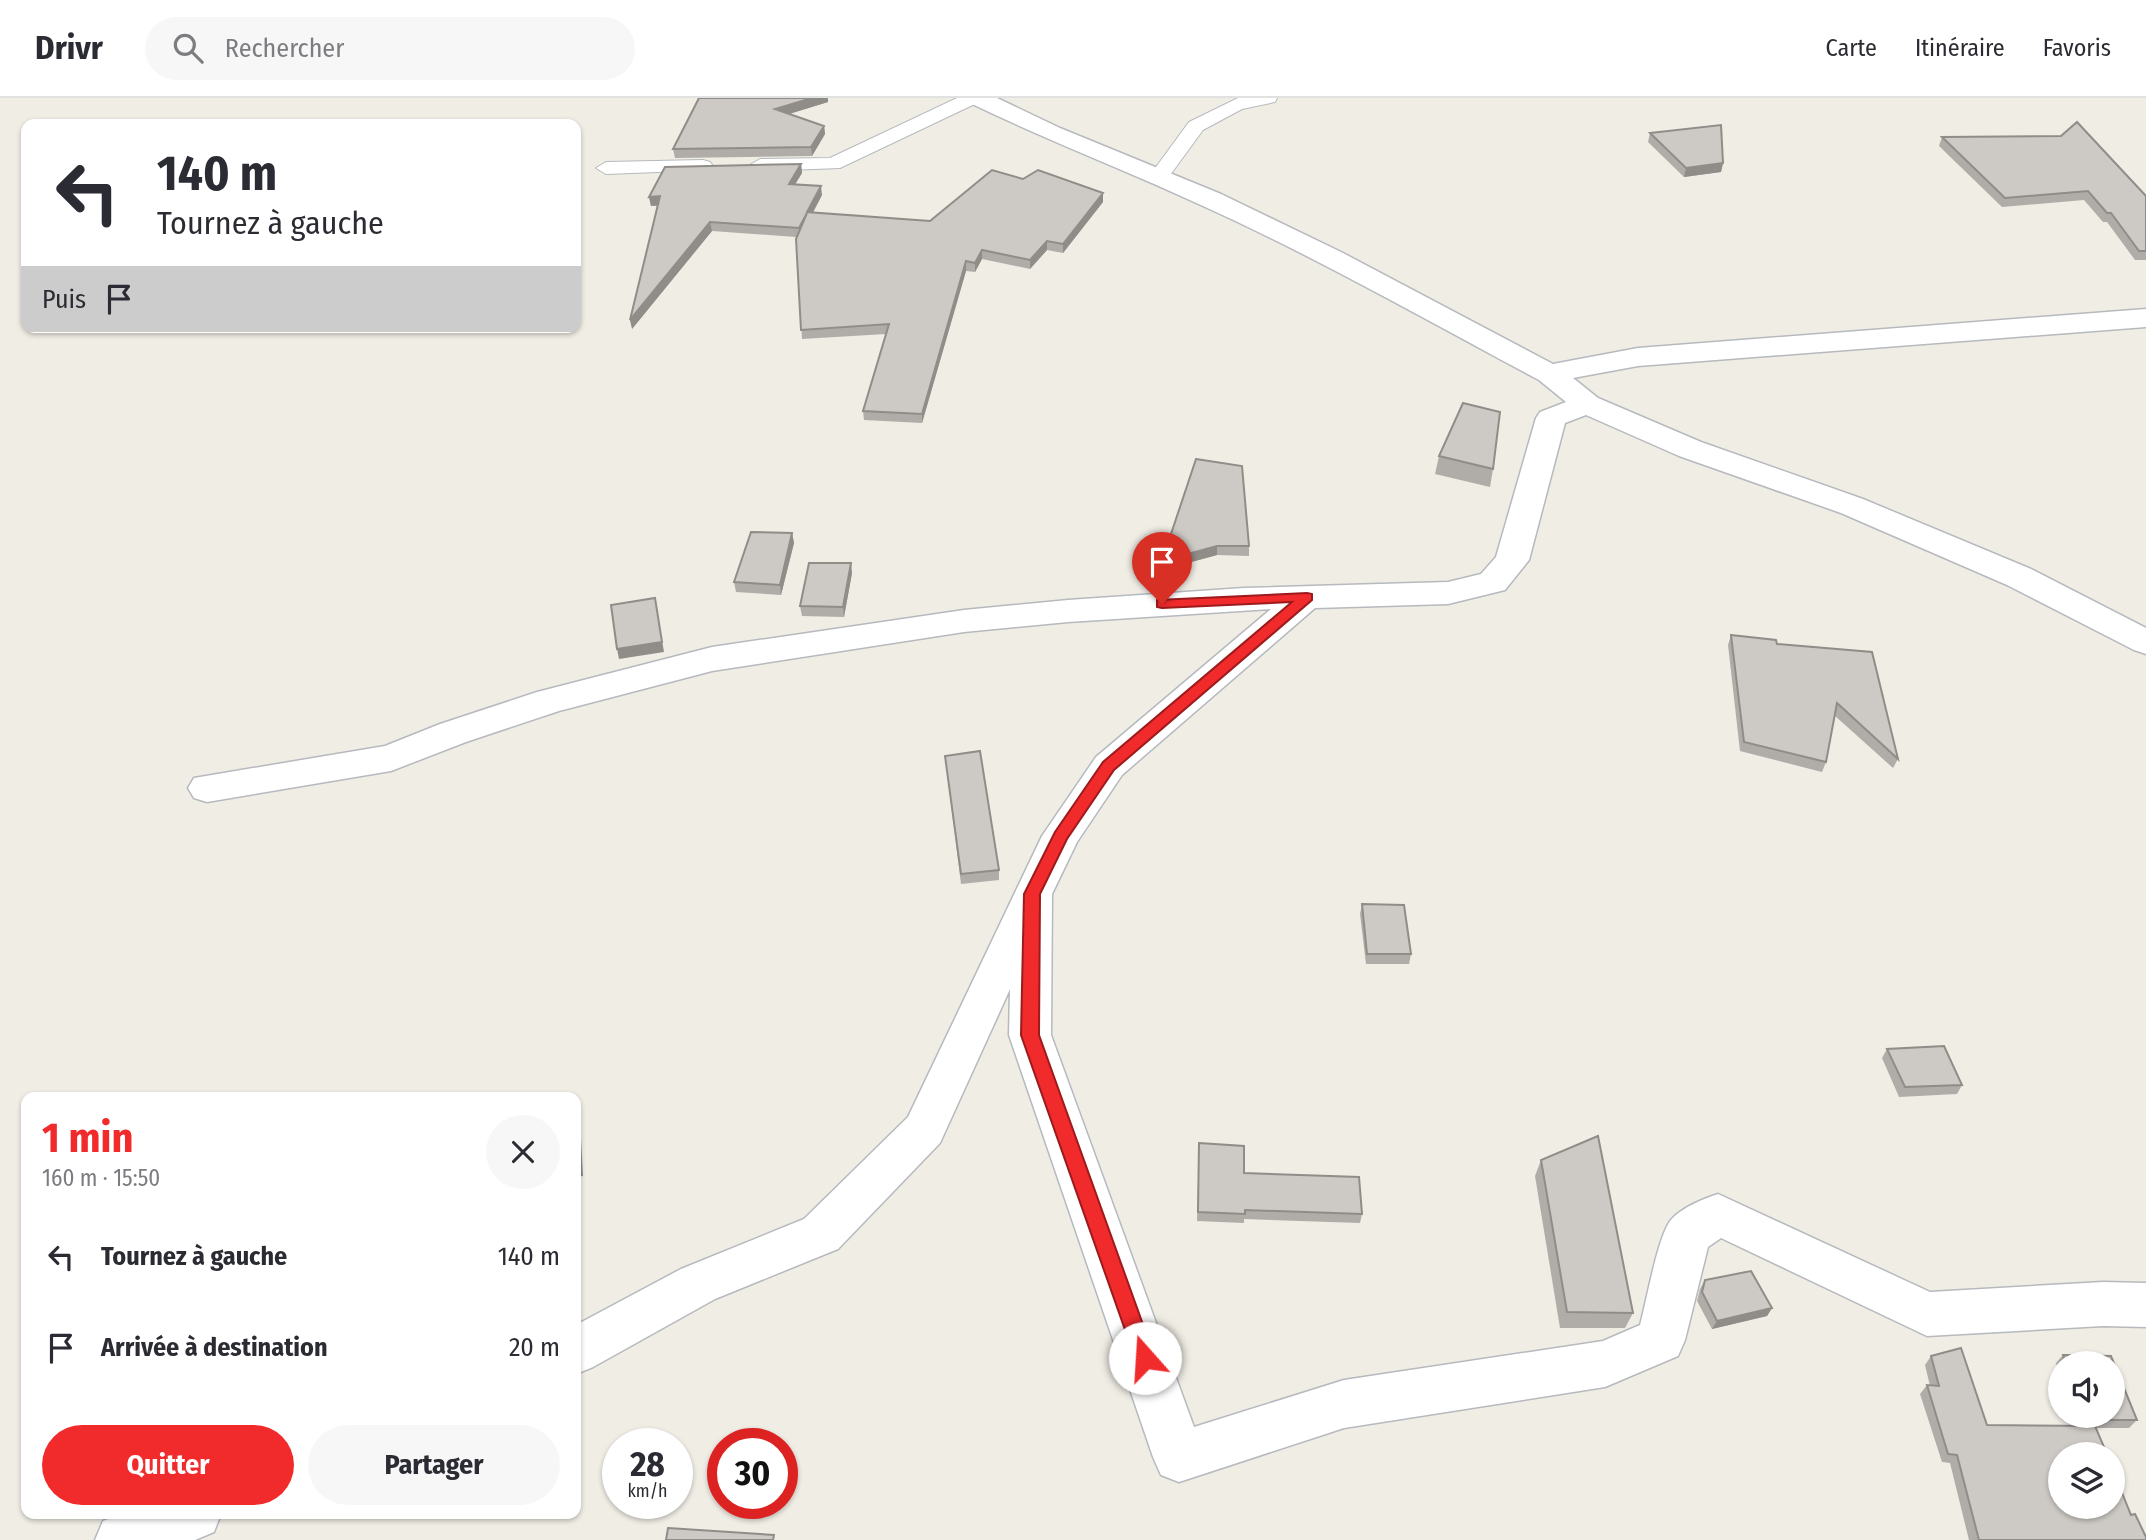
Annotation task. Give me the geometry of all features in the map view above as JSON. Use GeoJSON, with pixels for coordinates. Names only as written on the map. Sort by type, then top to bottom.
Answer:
{"type":"FeatureCollection","features":[{"type":"Feature","properties":{"kind":"street"},"geometry":{"type":"LineString","coordinates":[[975,98],[1051,133],[1212,200],[1331,258],[1549,374],[1587,404],[1690,449],[1865,511],[2019,577],[2146,642]]}},
{"type":"Feature","properties":{"kind":"street"},"geometry":{"type":"LineString","coordinates":[[1549,374],[1638,357],[2146,318]]}},
{"type":"Feature","properties":{"kind":"street"},"geometry":{"type":"LineString","coordinates":[[207,788],[391,758],[453,733],[550,701],[712,659],[964,621],[1135,605],[1448,593],[1493,582],[1512,560],[1551,418],[1587,404]]}},
{"type":"Feature","properties":{"kind":"street"},"geometry":{"type":"LineString","coordinates":[[581,1347],[698,1284],[821,1234],[924,1130],[1061,836],[1109,766],[1307,597]]}},
{"type":"Feature","properties":{"kind":"street"},"geometry":{"type":"LineString","coordinates":[[1032,894],[1030,1035],[1180,1457],[1344,1405],[1605,1364],[1661,1340],[1687,1235],[1718,1214],[1927,1314],[2103,1304],[2146,1305]]}},
{"type":"Feature","properties":{"kind":"street"},"geometry":{"type":"LineString","coordinates":[[122,1540],[181,1519]]}},
{"type":"Feature","properties":{"kind":"lane"},"geometry":{"type":"LineString","coordinates":[[606,168],[833,164],[975,98]]}},
{"type":"Feature","properties":{"kind":"lane"},"geometry":{"type":"LineString","coordinates":[[1158,178],[1196,126],[1236,104],[1268,98]]}},
{"type":"Feature","properties":{"kind":"building"},"geometry":{"type":"Polygon","coordinates":[[[699,98],[812,98],[775,109],[824,126],[811,147],[673,149],[699,98]]]}},
{"type":"Feature","properties":{"kind":"building"},"geometry":{"type":"Polygon","coordinates":[[[2077,122],[2146,196],[2146,251],[2139,251],[2111,213],[2107,213],[2088,191],[2005,198],[1942,137],[2061,136],[2077,122]]]}},
{"type":"Feature","properties":{"kind":"building"},"geometry":{"type":"Polygon","coordinates":[[[1721,125],[1723,163],[1686,168],[1650,133],[1721,125]]]}},
{"type":"Feature","properties":{"kind":"building"},"geometry":{"type":"Polygon","coordinates":[[[801,164],[789,184],[821,186],[807,212],[930,221],[992,170],[1023,179],[1038,170],[1103,193],[1063,244],[1047,241],[1030,260],[982,250],[975,263],[966,261],[922,414],[863,411],[889,324],[801,330],[796,239],[807,213],[799,228],[710,222],[630,320],[660,196],[649,197],[665,167],[801,164]]]}},
{"type":"Feature","properties":{"kind":"building"},"geometry":{"type":"Polygon","coordinates":[[[1463,403],[1500,412],[1493,469],[1439,456],[1463,403]]]}},
{"type":"Feature","properties":{"kind":"building"},"geometry":{"type":"Polygon","coordinates":[[[1196,459],[1242,466],[1249,546],[1217,546],[1162,561],[1196,459]]]}},
{"type":"Feature","properties":{"kind":"building"},"geometry":{"type":"Polygon","coordinates":[[[751,532],[792,533],[780,585],[734,582],[751,532]]]}},
{"type":"Feature","properties":{"kind":"building"},"geometry":{"type":"Polygon","coordinates":[[[809,563],[851,563],[843,607],[800,606],[809,563]]]}},
{"type":"Feature","properties":{"kind":"building"},"geometry":{"type":"Polygon","coordinates":[[[655,598],[662,642],[617,649],[611,605],[655,598]]]}},
{"type":"Feature","properties":{"kind":"building"},"geometry":{"type":"Polygon","coordinates":[[[1731,635],[1776,640],[1777,644],[1872,652],[1898,759],[1837,703],[1826,762],[1744,742],[1731,635]]]}},
{"type":"Feature","properties":{"kind":"building"},"geometry":{"type":"Polygon","coordinates":[[[980,751],[999,870],[961,874],[945,756],[980,751]]]}},
{"type":"Feature","properties":{"kind":"building"},"geometry":{"type":"Polygon","coordinates":[[[1362,904],[1404,905],[1411,954],[1367,954],[1362,904]]]}},
{"type":"Feature","properties":{"kind":"building"},"geometry":{"type":"Polygon","coordinates":[[[1944,1046],[1962,1085],[1905,1087],[1887,1049],[1944,1046]]]}},
{"type":"Feature","properties":{"kind":"building"},"geometry":{"type":"Polygon","coordinates":[[[1598,1136],[1633,1313],[1567,1312],[1541,1160],[1598,1136]]]}},
{"type":"Feature","properties":{"kind":"building"},"geometry":{"type":"Polygon","coordinates":[[[1199,1143],[1244,1146],[1244,1173],[1359,1177],[1362,1214],[1245,1210],[1245,1214],[1198,1212],[1199,1143]]]}},
{"type":"Feature","properties":{"kind":"building"},"geometry":{"type":"Polygon","coordinates":[[[1751,1271],[1772,1308],[1717,1321],[1702,1292],[1705,1280],[1751,1271]]]}},
{"type":"Feature","properties":{"kind":"building"},"geometry":{"type":"Polygon","coordinates":[[[1961,1348],[1987,1425],[2096,1428],[2102,1442],[2048,1442],[2048,1519],[2125,1519],[2125,1500],[2131,1515],[2135,1514],[2146,1540],[1979,1540],[1957,1455],[1948,1454],[1927,1385],[1939,1386],[1931,1356],[1961,1348]]]}},
{"type":"Feature","properties":{"kind":"building"},"geometry":{"type":"Polygon","coordinates":[[[2125,1390],[2137,1420],[2125,1420],[2125,1390]]]}},
{"type":"Feature","properties":{"kind":"building"},"geometry":{"type":"Polygon","coordinates":[[[668,1528],[774,1535],[773,1540],[666,1540],[668,1528]]]}},
{"type":"Feature","properties":{"kind":"route"},"geometry":{"type":"LineString","coordinates":[[1145,1358],[1030,1035],[1032,894],[1061,836],[1109,766],[1307,597],[1162,604]]}}]}
